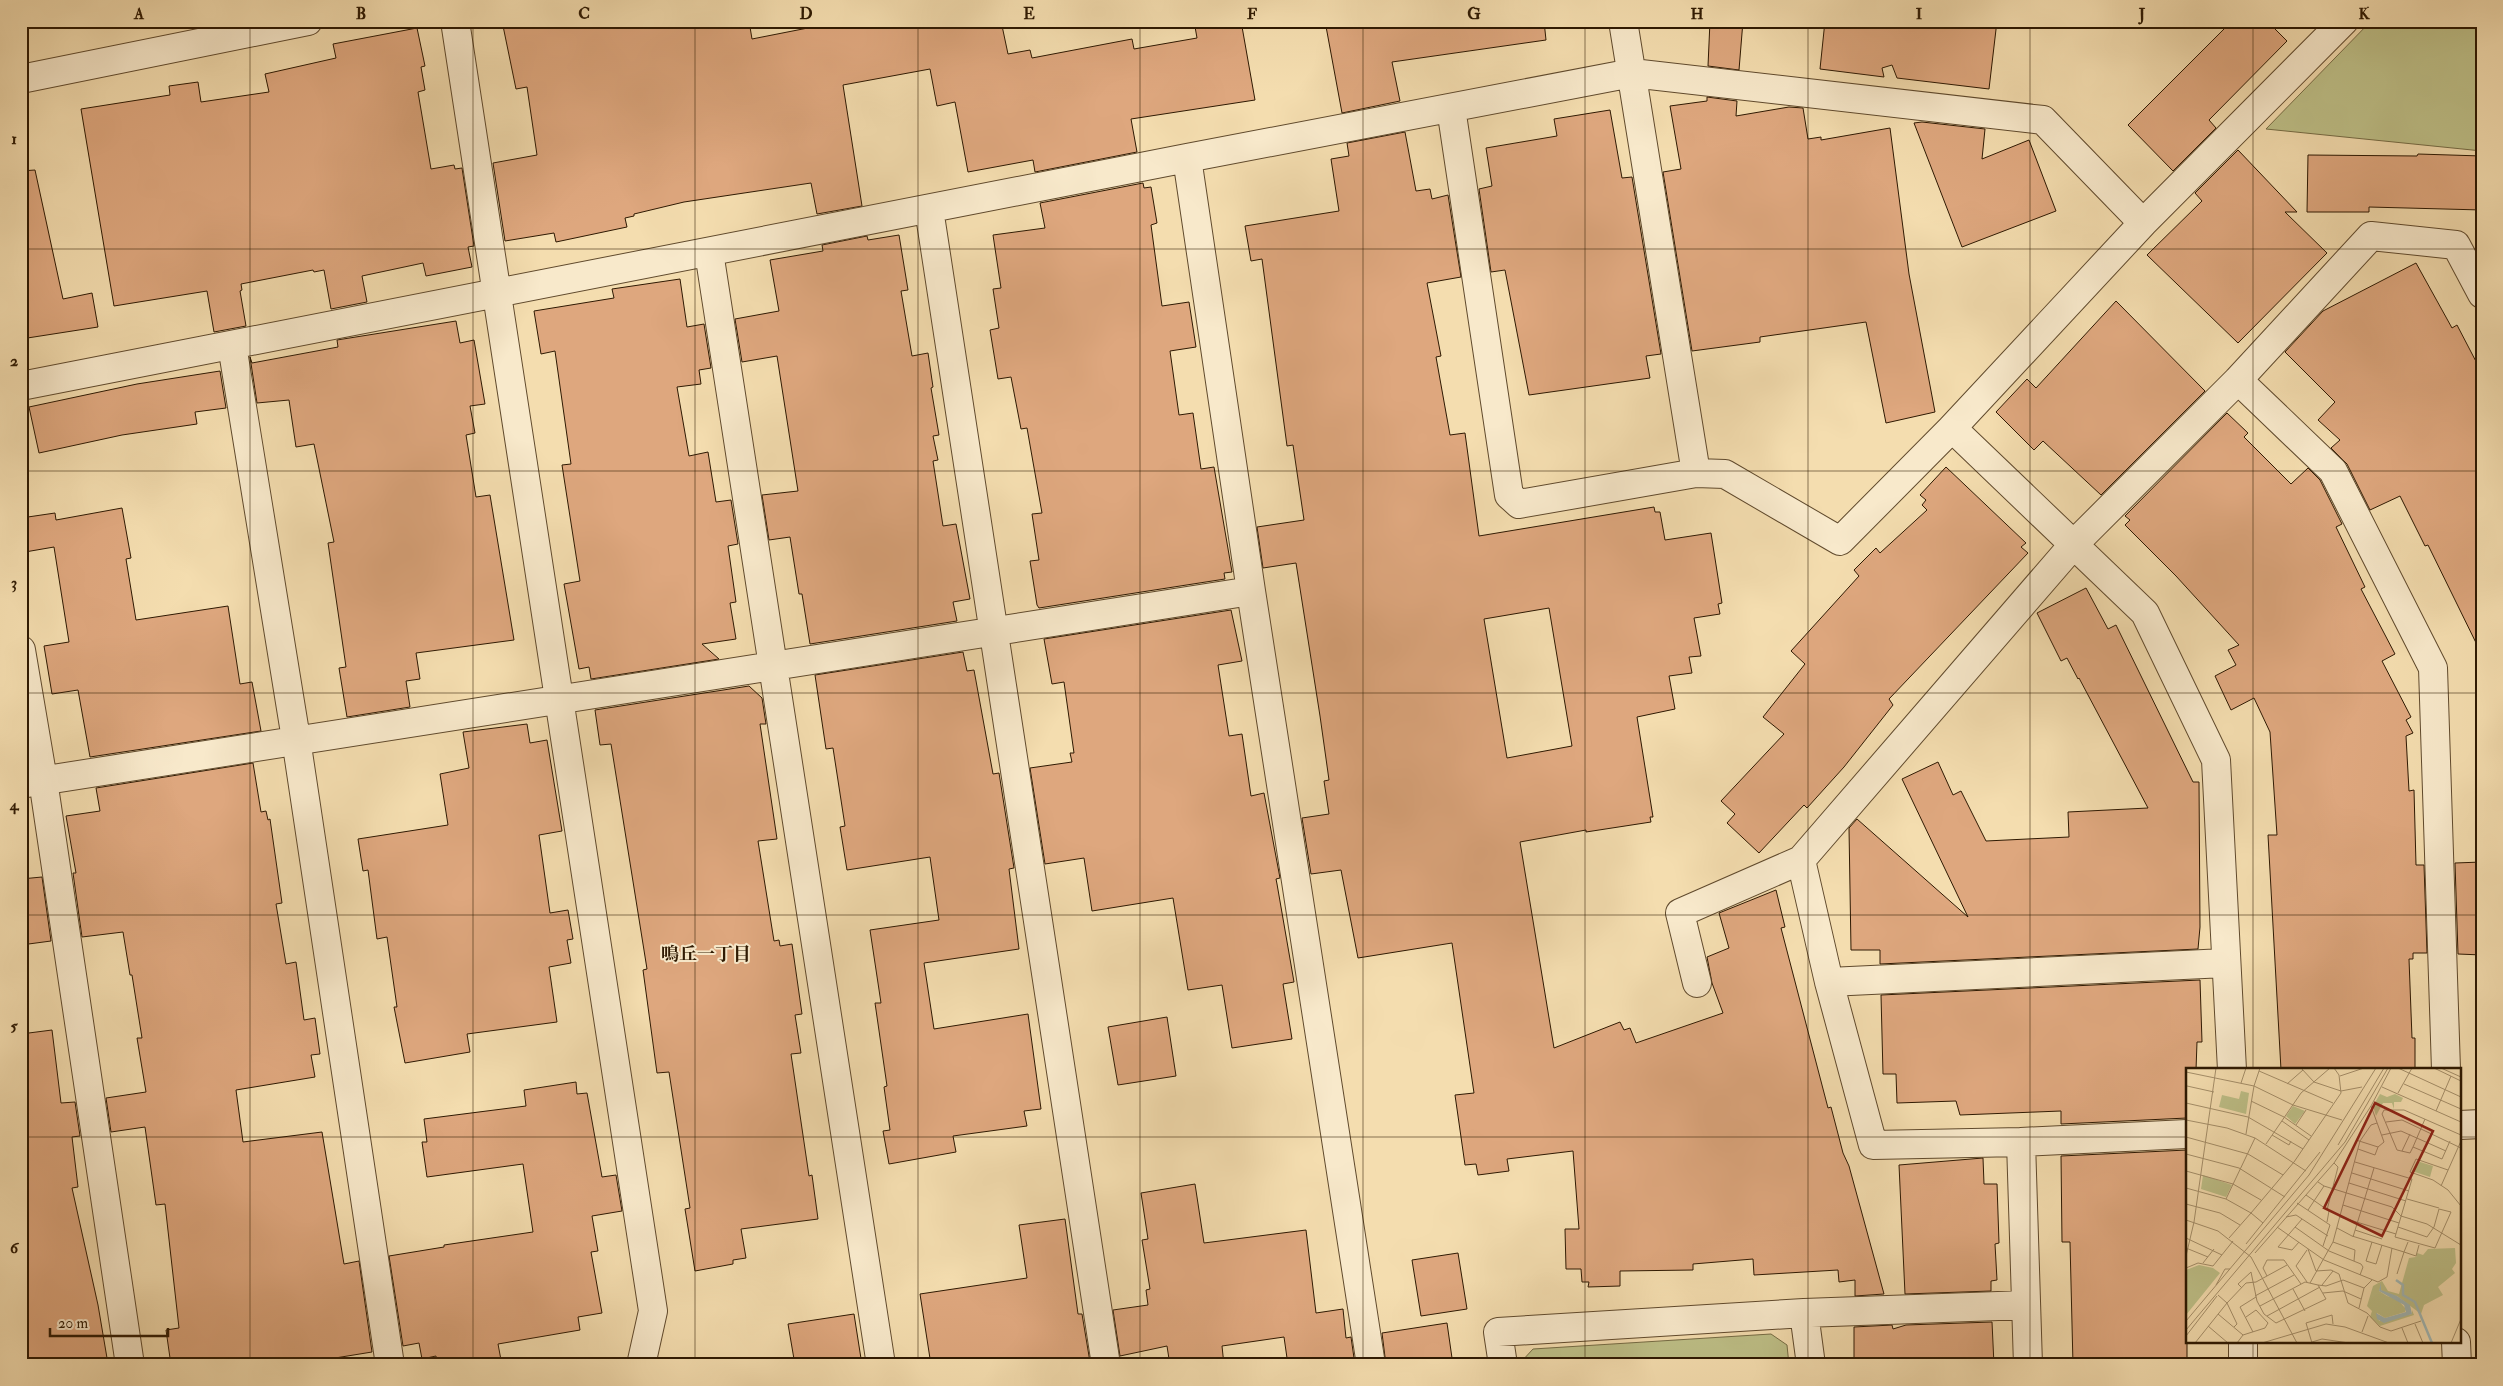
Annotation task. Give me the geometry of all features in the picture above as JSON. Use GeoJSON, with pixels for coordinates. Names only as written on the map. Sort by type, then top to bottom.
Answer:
{"type":"FeatureCollection","features":[{"type":"Feature","properties":{"kind":"street"},"geometry":{"type":"LineString","coordinates":[[21,79],[308,21]]}},
{"type":"Feature","properties":{"kind":"street"},"geometry":{"type":"LineString","coordinates":[[455,21],[561,699],[653,1311],[641,1365]]}},
{"type":"Feature","properties":{"kind":"street"},"geometry":{"type":"LineString","coordinates":[[1623,21],[1696,473]]}},
{"type":"Feature","properties":{"kind":"street"},"geometry":{"type":"LineString","coordinates":[[1451,108],[1509,495],[1520,504],[1696,473],[1725,474],[1840,541],[1952,428],[2143,223],[2344,21]]}},
{"type":"Feature","properties":{"kind":"street"},"geometry":{"type":"LineString","coordinates":[[21,386],[1187,158],[1632,74],[2043,120],[2143,223]]}},
{"type":"Feature","properties":{"kind":"street"},"geometry":{"type":"LineString","coordinates":[[1187,158],[1251,591],[1371,1365]]}},
{"type":"Feature","properties":{"kind":"street"},"geometry":{"type":"LineString","coordinates":[[930,209],[1106,1365]]}},
{"type":"Feature","properties":{"kind":"street"},"geometry":{"type":"LineString","coordinates":[[1697,983],[1680,913],[1801,860],[2074,544],[2238,380],[2371,236],[2456,245],[2482,294]]}},
{"type":"Feature","properties":{"kind":"street"},"geometry":{"type":"LineString","coordinates":[[709,252],[881,1365]]}},
{"type":"Feature","properties":{"kind":"street"},"geometry":{"type":"LineString","coordinates":[[232,345],[296,739],[390,1365]]}},
{"type":"Feature","properties":{"kind":"street"},"geometry":{"type":"LineString","coordinates":[[2238,380],[2333,471],[2433,668],[2446,1068]]}},
{"type":"Feature","properties":{"kind":"street"},"geometry":{"type":"LineString","coordinates":[[1952,428],[2145,613],[2216,760],[2232,1068]]}},
{"type":"Feature","properties":{"kind":"street"},"geometry":{"type":"LineString","coordinates":[[32,782],[296,739],[1251,591]]}},
{"type":"Feature","properties":{"kind":"street"},"geometry":{"type":"LineString","coordinates":[[21,650],[32,782],[130,1365]]}},
{"type":"Feature","properties":{"kind":"street"},"geometry":{"type":"LineString","coordinates":[[1801,860],[1829,982],[1873,1145],[2021,1142],[2186,1134]]}},
{"type":"Feature","properties":{"kind":"street"},"geometry":{"type":"LineString","coordinates":[[1829,982],[2225,963]]}},
{"type":"Feature","properties":{"kind":"street"},"geometry":{"type":"LineString","coordinates":[[2460,1125],[2482,1124]]}},
{"type":"Feature","properties":{"kind":"street"},"geometry":{"type":"LineString","coordinates":[[2021,1142],[2028,1365]]}},
{"type":"Feature","properties":{"kind":"street"},"geometry":{"type":"LineString","coordinates":[[1503,1365],[1498,1332],[1804,1312],[2026,1305]]}},
{"type":"Feature","properties":{"kind":"street"},"geometry":{"type":"LineString","coordinates":[[1804,1312],[1811,1365]]}},
{"type":"Feature","properties":{"kind":"street"},"geometry":{"type":"LineString","coordinates":[[2243,1344],[2243,1365]]}},
{"type":"Feature","properties":{"kind":"street"},"geometry":{"type":"LineString","coordinates":[[2456,1344],[2457,1365]]}},
{"type":"Feature","properties":{"kind":"green space"},"geometry":{"type":"Polygon","coordinates":[[[2371,21],[2482,21],[2482,151],[2266,129],[2371,21]]]}},
{"type":"Feature","properties":{"kind":"green space"},"geometry":{"type":"Polygon","coordinates":[[[1771,1334],[1787,1345],[1789,1365],[1521,1365],[1521,1362],[1533,1349],[1771,1334]]]}},
{"type":"Feature","properties":{"kind":"building"},"geometry":{"type":"Polygon","coordinates":[[[502,21],[644,21],[645,27],[674,21],[749,21],[752,39],[823,25],[823,21],[1001,21],[1008,54],[1030,50],[1032,58],[1132,39],[1134,49],[1197,38],[1194,21],[1241,21],[1255,100],[1131,119],[1137,152],[1035,172],[1033,160],[968,172],[955,102],[937,106],[930,69],[843,85],[862,206],[817,214],[811,183],[684,202],[634,214],[634,216],[625,218],[627,227],[556,242],[554,233],[505,241],[493,163],[537,155],[527,87],[516,89],[502,21]]]}},
{"type":"Feature","properties":{"kind":"building"},"geometry":{"type":"Polygon","coordinates":[[[1325,21],[1544,21],[1546,40],[1392,62],[1400,101],[1342,113],[1325,21]]]}},
{"type":"Feature","properties":{"kind":"building"},"geometry":{"type":"Polygon","coordinates":[[[1710,21],[1743,21],[1739,70],[1708,66],[1710,21]]]}},
{"type":"Feature","properties":{"kind":"building"},"geometry":{"type":"Polygon","coordinates":[[[1825,21],[1997,21],[1989,89],[1897,78],[1892,65],[1882,68],[1884,77],[1820,69],[1825,21]]]}},
{"type":"Feature","properties":{"kind":"building"},"geometry":{"type":"Polygon","coordinates":[[[2232,21],[2267,21],[2287,41],[2209,120],[2216,128],[2173,171],[2128,125],[2232,21]]]}},
{"type":"Feature","properties":{"kind":"building"},"geometry":{"type":"Polygon","coordinates":[[[417,28],[425,66],[421,67],[425,90],[418,92],[431,169],[454,165],[455,169],[462,168],[474,246],[468,247],[472,267],[426,276],[423,263],[362,276],[367,302],[331,309],[324,270],[314,272],[313,270],[241,284],[242,290],[240,291],[246,326],[214,332],[207,291],[114,306],[81,109],[170,95],[169,86],[198,82],[201,102],[269,92],[265,74],[336,58],[333,44],[417,28]]]}},
{"type":"Feature","properties":{"kind":"building"},"geometry":{"type":"Polygon","coordinates":[[[1707,97],[1737,101],[1736,116],[1789,107],[1803,108],[1808,139],[1821,137],[1821,140],[1890,128],[1909,274],[1935,412],[1886,423],[1866,322],[1760,337],[1760,342],[1692,351],[1663,172],[1681,169],[1670,106],[1707,101],[1707,97]]]}},
{"type":"Feature","properties":{"kind":"building"},"geometry":{"type":"Polygon","coordinates":[[[1610,110],[1622,178],[1632,177],[1661,354],[1646,356],[1650,378],[1529,395],[1505,270],[1491,272],[1479,189],[1492,186],[1486,148],[1557,136],[1554,119],[1610,110]]]}},
{"type":"Feature","properties":{"kind":"building"},"geometry":{"type":"Polygon","coordinates":[[[1922,122],[1985,129],[1982,159],[2029,140],[2056,211],[1962,247],[1914,123],[1922,122]]]}},
{"type":"Feature","properties":{"kind":"building"},"geometry":{"type":"Polygon","coordinates":[[[1405,132],[1416,191],[1430,189],[1432,199],[1448,195],[1461,277],[1427,283],[1441,356],[1436,357],[1450,435],[1465,433],[1479,536],[1654,507],[1655,512],[1660,512],[1665,540],[1711,533],[1722,603],[1718,604],[1720,614],[1694,618],[1701,656],[1689,657],[1692,673],[1669,676],[1675,709],[1637,717],[1653,817],[1650,817],[1651,822],[1586,832],[1586,830],[1520,842],[1554,1048],[1620,1022],[1624,1030],[1630,1028],[1636,1043],[1723,1013],[1712,983],[1707,957],[1729,948],[1719,913],[1776,890],[1785,927],[1781,928],[1828,1108],[1831,1107],[1843,1153],[1849,1166],[1884,1294],[1855,1296],[1855,1280],[1839,1282],[1838,1270],[1754,1275],[1753,1259],[1693,1264],[1693,1270],[1620,1271],[1620,1286],[1588,1287],[1589,1282],[1582,1282],[1581,1269],[1566,1269],[1565,1229],[1579,1229],[1573,1151],[1507,1159],[1509,1171],[1478,1175],[1476,1164],[1465,1165],[1455,1095],[1474,1093],[1452,943],[1358,958],[1341,870],[1311,874],[1302,818],[1329,814],[1324,781],[1329,780],[1320,716],[1296,563],[1263,568],[1257,527],[1304,520],[1293,445],[1287,446],[1262,259],[1251,261],[1245,226],[1339,211],[1331,159],[1349,156],[1347,143],[1405,132]],[[1549,608],[1484,619],[1507,758],[1572,746],[1549,608]]]}},
{"type":"Feature","properties":{"kind":"building"},"geometry":{"type":"Polygon","coordinates":[[[2238,150],[2297,212],[2285,212],[2327,253],[2238,343],[2147,255],[2202,201],[2195,193],[2238,150]]]}},
{"type":"Feature","properties":{"kind":"building"},"geometry":{"type":"Polygon","coordinates":[[[2418,154],[2482,156],[2482,210],[2369,207],[2369,212],[2307,212],[2308,155],[2417,156],[2418,154]]]}},
{"type":"Feature","properties":{"kind":"building"},"geometry":{"type":"Polygon","coordinates":[[[35,170],[63,299],[92,293],[98,327],[21,339],[21,171],[35,170]]]}},
{"type":"Feature","properties":{"kind":"building"},"geometry":{"type":"Polygon","coordinates":[[[1143,183],[1144,188],[1151,187],[1157,223],[1151,225],[1162,306],[1189,302],[1196,347],[1170,351],[1179,415],[1193,413],[1201,469],[1214,467],[1232,572],[1224,573],[1225,579],[1039,608],[1030,561],[1039,560],[1032,514],[1042,513],[1027,428],[1021,429],[1011,377],[998,379],[990,330],[999,328],[993,289],[1001,288],[993,235],[1045,228],[1040,203],[1143,183]]]}},
{"type":"Feature","properties":{"kind":"building"},"geometry":{"type":"Polygon","coordinates":[[[899,235],[908,290],[901,291],[912,356],[928,353],[933,387],[931,388],[939,435],[933,436],[938,460],[933,461],[943,526],[956,524],[970,599],[953,602],[957,621],[810,644],[802,594],[799,594],[790,537],[769,540],[762,495],[798,491],[777,356],[742,362],[735,319],[779,311],[770,260],[823,251],[822,245],[867,236],[868,240],[899,235]]]}},
{"type":"Feature","properties":{"kind":"building"},"geometry":{"type":"Polygon","coordinates":[[[2416,263],[2452,328],[2457,325],[2482,373],[2482,655],[2428,545],[2425,546],[2400,496],[2370,510],[2347,464],[2331,448],[2340,440],[2318,420],[2335,402],[2285,352],[2323,311],[2416,263]]]}},
{"type":"Feature","properties":{"kind":"building"},"geometry":{"type":"Polygon","coordinates":[[[680,279],[687,327],[704,324],[711,368],[699,370],[701,384],[677,387],[689,456],[708,452],[716,502],[731,500],[738,544],[728,546],[736,602],[730,603],[736,639],[702,644],[719,659],[591,679],[589,667],[579,669],[564,584],[580,581],[562,465],[571,464],[555,351],[541,354],[534,311],[614,298],[612,289],[680,279]]]}},
{"type":"Feature","properties":{"kind":"building"},"geometry":{"type":"Polygon","coordinates":[[[2116,301],[2205,391],[2101,495],[2043,441],[2034,450],[1996,412],[2027,379],[2036,388],[2116,301]]]}},
{"type":"Feature","properties":{"kind":"building"},"geometry":{"type":"Polygon","coordinates":[[[456,321],[460,343],[474,340],[485,404],[470,406],[475,433],[466,435],[476,497],[490,495],[514,640],[416,653],[420,679],[406,681],[410,707],[347,717],[339,668],[346,667],[328,543],[334,542],[314,444],[296,447],[289,400],[257,403],[250,357],[252,363],[338,347],[337,340],[456,321]]]}},
{"type":"Feature","properties":{"kind":"building"},"geometry":{"type":"Polygon","coordinates":[[[220,371],[226,408],[195,412],[197,424],[122,435],[39,453],[29,407],[137,384],[220,371]]]}},
{"type":"Feature","properties":{"kind":"building"},"geometry":{"type":"Polygon","coordinates":[[[2227,413],[2248,433],[2244,437],[2291,484],[2308,468],[2320,480],[2342,524],[2336,527],[2365,587],[2361,589],[2395,654],[2382,661],[2411,717],[2406,720],[2413,733],[2406,736],[2409,791],[2414,790],[2416,865],[2424,865],[2427,953],[2413,953],[2413,959],[2409,959],[2412,1038],[2415,1038],[2415,1068],[2281,1068],[2268,835],[2277,835],[2270,732],[2254,698],[2231,710],[2215,676],[2236,665],[2228,650],[2239,645],[2176,576],[2125,525],[2130,520],[2125,516],[2227,413]]]}},
{"type":"Feature","properties":{"kind":"building"},"geometry":{"type":"Polygon","coordinates":[[[1946,467],[2026,543],[2021,547],[2028,553],[1889,699],[1893,705],[1844,767],[1807,808],[1804,805],[1759,853],[1727,823],[1735,814],[1721,801],[1784,734],[1763,717],[1805,664],[1791,651],[1859,576],[1854,570],[1876,548],[1880,553],[1927,510],[1922,505],[1926,500],[1920,495],[1946,467]]]}},
{"type":"Feature","properties":{"kind":"building"},"geometry":{"type":"Polygon","coordinates":[[[122,508],[131,558],[126,559],[136,620],[228,606],[240,684],[252,682],[261,731],[90,757],[78,690],[52,694],[44,646],[69,642],[54,547],[25,552],[21,518],[55,513],[56,520],[122,508]]]}},
{"type":"Feature","properties":{"kind":"building"},"geometry":{"type":"Polygon","coordinates":[[[2086,588],[2108,629],[2116,625],[2193,782],[2199,782],[2200,927],[2198,949],[1880,964],[1880,950],[1851,950],[1849,828],[1857,819],[1968,917],[1902,779],[1938,762],[1953,795],[1961,791],[1986,841],[2069,837],[2068,812],[2148,808],[2079,678],[2067,658],[2061,661],[2037,613],[2086,588]]]}},
{"type":"Feature","properties":{"kind":"building"},"geometry":{"type":"Polygon","coordinates":[[[1231,610],[1242,661],[1218,665],[1229,736],[1242,734],[1251,796],[1264,793],[1280,878],[1276,879],[1294,982],[1283,984],[1292,1039],[1232,1048],[1222,985],[1188,990],[1173,898],[1092,911],[1084,858],[1045,864],[1030,768],[1072,762],[1070,753],[1074,753],[1064,682],[1052,684],[1044,639],[1231,610]]]}},
{"type":"Feature","properties":{"kind":"building"},"geometry":{"type":"Polygon","coordinates":[[[963,652],[967,671],[974,670],[993,774],[999,773],[1014,868],[1009,869],[1019,949],[924,963],[934,1029],[1028,1014],[1041,1109],[1024,1111],[1027,1126],[953,1136],[956,1152],[889,1164],[883,1131],[890,1130],[884,1087],[887,1086],[875,1003],[881,1003],[870,930],[939,920],[930,857],[847,870],[840,827],[845,826],[833,748],[826,749],[815,675],[963,652]]]}},
{"type":"Feature","properties":{"kind":"building"},"geometry":{"type":"Polygon","coordinates":[[[749,686],[762,698],[766,724],[760,724],[777,839],[758,841],[774,941],[779,940],[780,946],[792,944],[802,1014],[795,1015],[801,1053],[791,1054],[809,1176],[812,1175],[818,1219],[741,1229],[746,1258],[733,1260],[733,1264],[695,1271],[685,1209],[690,1208],[669,1072],[657,1073],[643,970],[647,969],[611,744],[600,745],[595,710],[749,686]]]}},
{"type":"Feature","properties":{"kind":"building"},"geometry":{"type":"Polygon","coordinates":[[[527,724],[530,743],[547,740],[562,831],[539,835],[550,913],[568,910],[573,939],[567,940],[571,963],[549,967],[557,1022],[467,1034],[470,1052],[405,1063],[394,1007],[397,1007],[387,937],[377,939],[368,870],[363,871],[358,839],[448,825],[440,774],[469,768],[463,732],[527,724]]]}},
{"type":"Feature","properties":{"kind":"building"},"geometry":{"type":"Polygon","coordinates":[[[253,763],[261,812],[266,811],[268,820],[270,819],[282,903],[276,904],[286,964],[296,962],[304,1020],[315,1018],[320,1054],[311,1055],[315,1077],[236,1090],[243,1142],[322,1132],[344,1264],[359,1261],[372,1352],[329,1359],[330,1365],[171,1365],[166,1330],[179,1328],[165,1204],[156,1205],[145,1127],[111,1132],[106,1098],[146,1092],[137,1038],[142,1038],[132,975],[130,975],[123,932],[82,937],[73,873],[76,873],[66,816],[100,811],[96,788],[253,763]]]}},
{"type":"Feature","properties":{"kind":"building"},"geometry":{"type":"Polygon","coordinates":[[[2482,862],[2482,955],[2458,954],[2455,863],[2482,862]]]}},
{"type":"Feature","properties":{"kind":"building"},"geometry":{"type":"Polygon","coordinates":[[[42,877],[51,941],[21,945],[21,879],[42,877]]]}},
{"type":"Feature","properties":{"kind":"building"},"geometry":{"type":"Polygon","coordinates":[[[2200,980],[2202,1042],[2197,1042],[2196,1068],[2186,1068],[2186,1118],[2061,1124],[2061,1111],[1960,1115],[1956,1101],[1897,1103],[1896,1074],[1883,1074],[1881,995],[2200,980]]]}},
{"type":"Feature","properties":{"kind":"building"},"geometry":{"type":"Polygon","coordinates":[[[1167,1017],[1176,1076],[1118,1085],[1108,1027],[1167,1017]]]}},
{"type":"Feature","properties":{"kind":"building"},"geometry":{"type":"Polygon","coordinates":[[[52,1030],[61,1103],[75,1102],[80,1136],[72,1137],[78,1187],[72,1188],[98,1305],[107,1358],[94,1360],[95,1365],[21,1365],[21,1034],[52,1030]]]}},
{"type":"Feature","properties":{"kind":"building"},"geometry":{"type":"Polygon","coordinates":[[[576,1082],[577,1094],[587,1093],[602,1177],[616,1175],[622,1211],[592,1216],[598,1251],[591,1252],[602,1313],[578,1317],[580,1330],[498,1344],[501,1360],[478,1365],[437,1365],[436,1356],[422,1359],[419,1343],[403,1346],[389,1256],[444,1247],[444,1245],[533,1232],[523,1164],[427,1177],[422,1142],[427,1142],[424,1119],[526,1106],[524,1090],[576,1082]]]}},
{"type":"Feature","properties":{"kind":"building"},"geometry":{"type":"Polygon","coordinates":[[[2186,1150],[2187,1365],[2073,1365],[2070,1242],[2062,1242],[2061,1156],[2186,1150]]]}},
{"type":"Feature","properties":{"kind":"building"},"geometry":{"type":"Polygon","coordinates":[[[1983,1158],[1984,1184],[1997,1184],[1999,1243],[1995,1244],[1997,1280],[1991,1281],[1991,1291],[1905,1294],[1899,1165],[1983,1158]]]}},
{"type":"Feature","properties":{"kind":"building"},"geometry":{"type":"Polygon","coordinates":[[[1195,1184],[1204,1243],[1306,1230],[1316,1313],[1343,1309],[1346,1338],[1351,1337],[1355,1365],[1288,1365],[1284,1337],[1222,1346],[1224,1365],[1175,1365],[1174,1358],[1169,1359],[1167,1346],[1120,1356],[1113,1310],[1148,1305],[1146,1290],[1150,1289],[1142,1240],[1148,1239],[1141,1193],[1195,1184]]]}},
{"type":"Feature","properties":{"kind":"building"},"geometry":{"type":"Polygon","coordinates":[[[1065,1219],[1078,1314],[1082,1314],[1090,1362],[1078,1365],[931,1365],[920,1294],[1027,1278],[1019,1225],[1065,1219]]]}},
{"type":"Feature","properties":{"kind":"building"},"geometry":{"type":"Polygon","coordinates":[[[1458,1253],[1467,1309],[1421,1316],[1412,1260],[1458,1253]]]}},
{"type":"Feature","properties":{"kind":"building"},"geometry":{"type":"Polygon","coordinates":[[[854,1314],[862,1365],[795,1365],[788,1324],[854,1314]]]}},
{"type":"Feature","properties":{"kind":"building"},"geometry":{"type":"Polygon","coordinates":[[[1992,1322],[1994,1365],[1854,1365],[1854,1327],[1892,1325],[1893,1329],[1906,1325],[1992,1322]]]}},
{"type":"Feature","properties":{"kind":"building"},"geometry":{"type":"Polygon","coordinates":[[[1447,1323],[1453,1365],[1386,1365],[1382,1333],[1447,1323]]]}},
{"type":"Feature","properties":{"kind":"district","name":"鳴丘一丁目"},"geometry":{"type":"Point","coordinates":[706,954]}}]}
